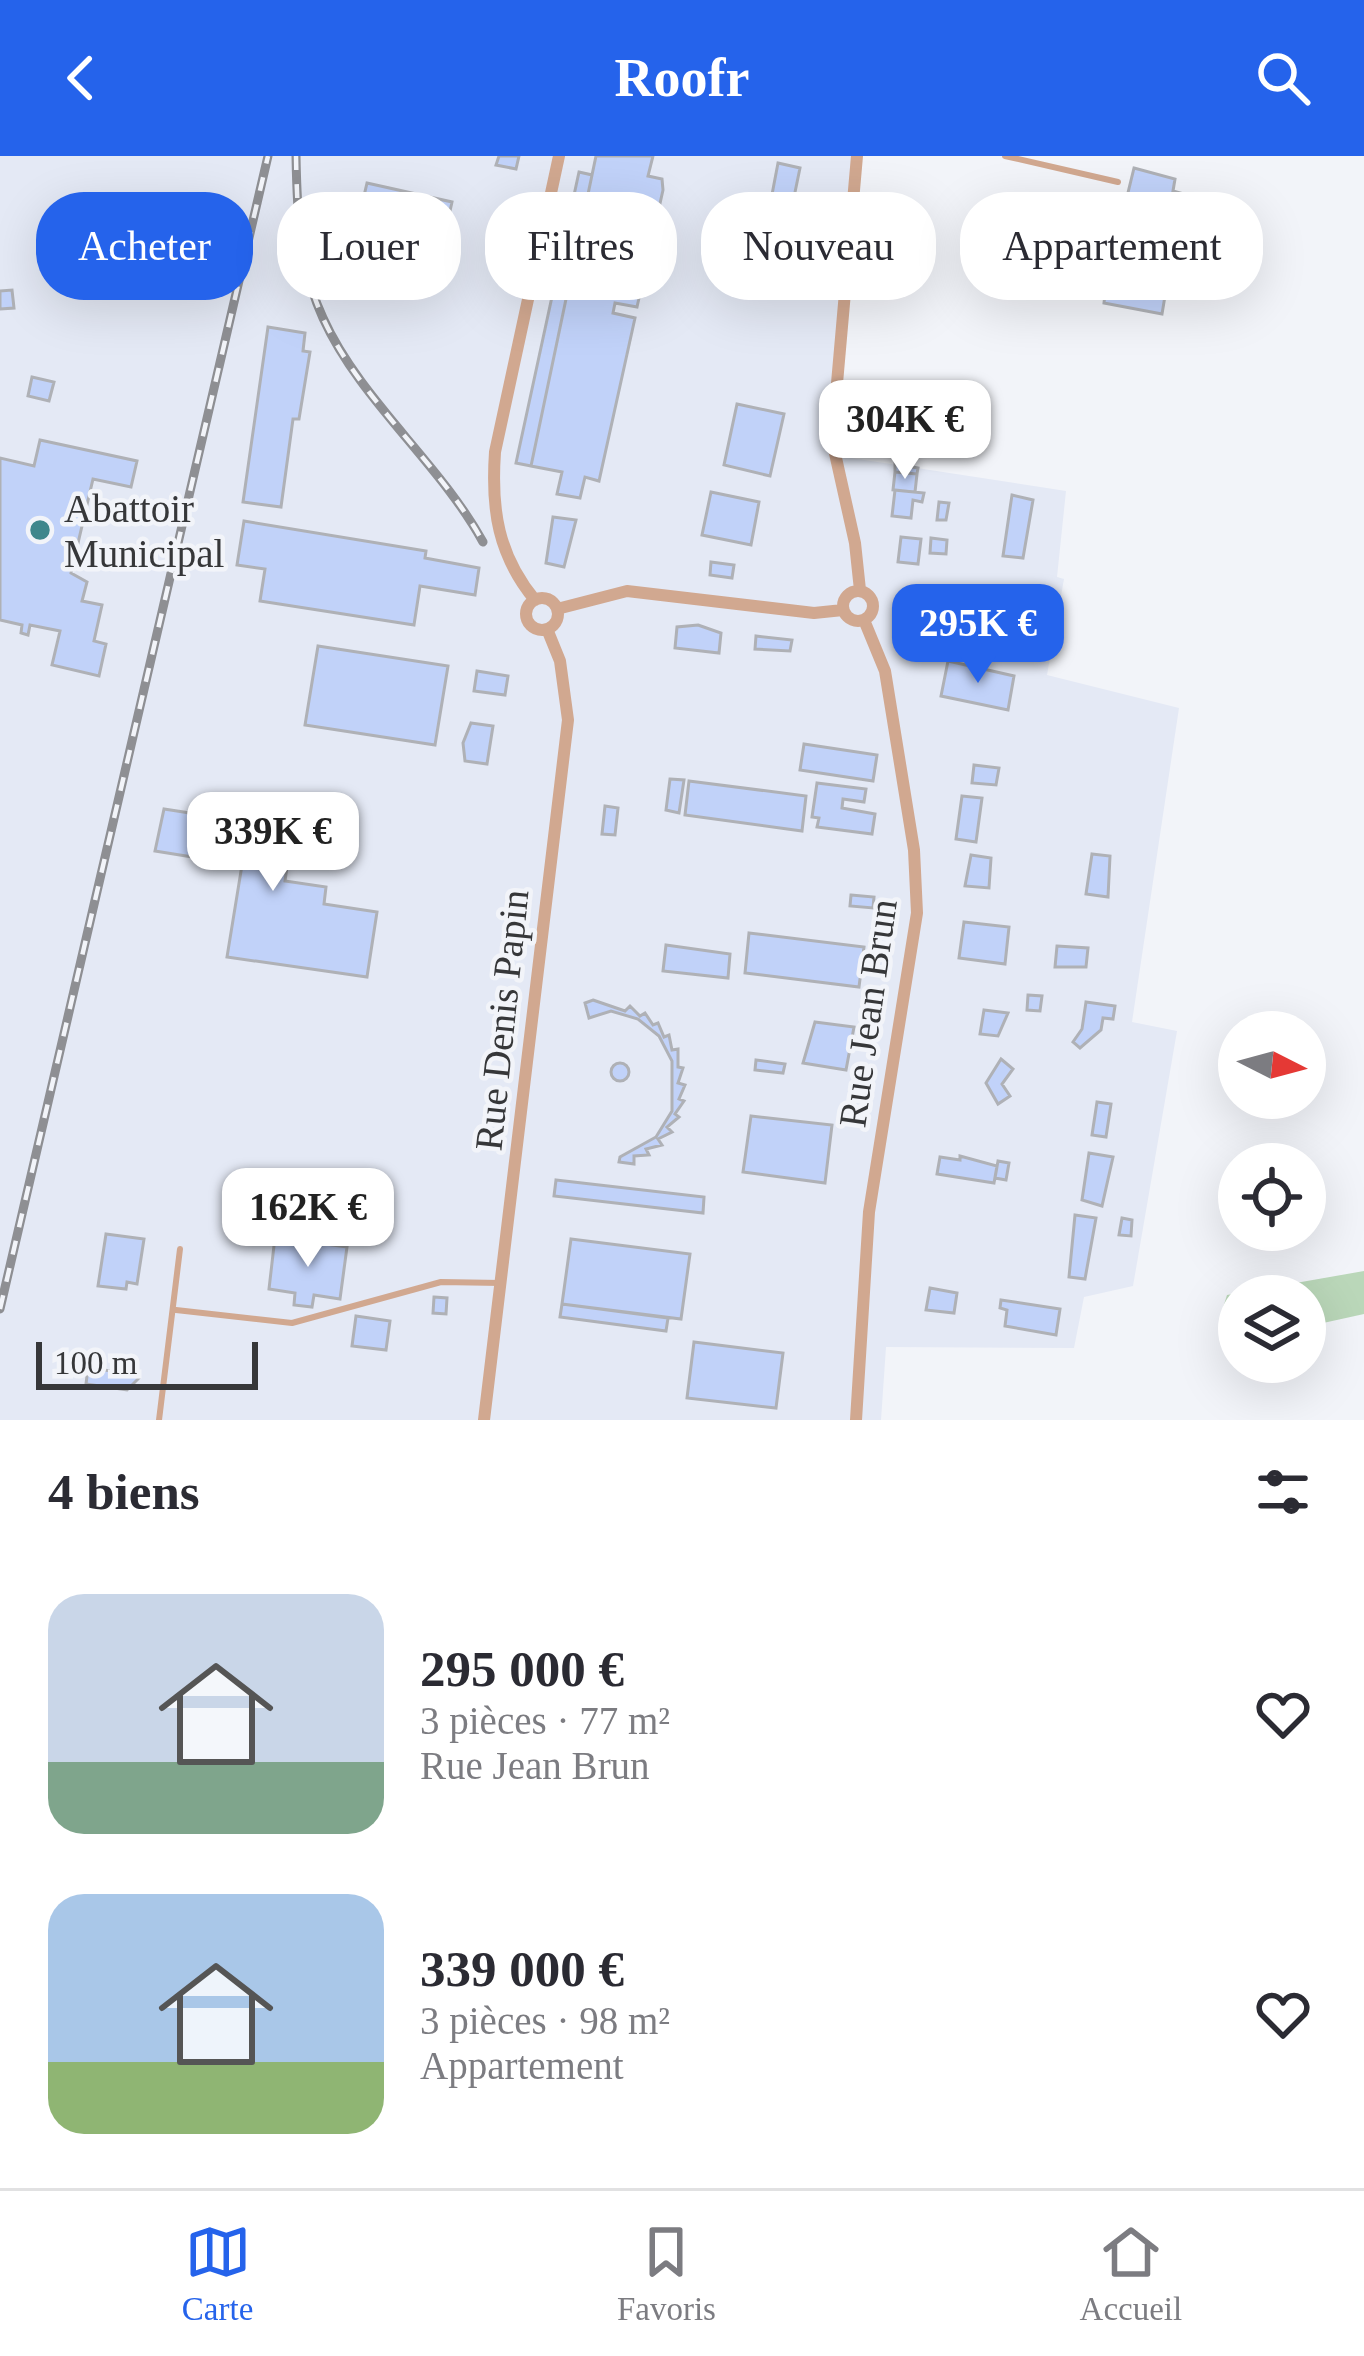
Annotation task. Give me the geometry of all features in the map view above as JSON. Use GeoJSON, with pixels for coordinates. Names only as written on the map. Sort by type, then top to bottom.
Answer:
{"type":"FeatureCollection","features":[{"type":"Feature","properties":{"kind":"street"},"geometry":{"type":"LineString","coordinates":[[535,600],[513,573],[492,496],[495,452],[559,156]]}},
{"type":"Feature","properties":{"kind":"street"},"geometry":{"type":"LineString","coordinates":[[843,610],[853,621],[864,620],[873,604],[860,590],[856,543],[836,480],[832,440],[857,156]]}},
{"type":"Feature","properties":{"kind":"street"},"geometry":{"type":"LineString","coordinates":[[843,610],[846,596],[860,590]]}},
{"type":"Feature","properties":{"kind":"street"},"geometry":{"type":"LineString","coordinates":[[557,609],[627,591],[814,614],[843,610]]}},
{"type":"Feature","properties":{"kind":"street"},"geometry":{"type":"LineString","coordinates":[[548,599],[557,609],[556,621],[547,629],[534,627],[527,619],[535,600],[548,599]]}},
{"type":"Feature","properties":{"kind":"street","name":"Rue Jean Brun"},"geometry":{"type":"LineString","coordinates":[[856,1420],[869,1212],[917,913],[914,850],[885,670],[864,620]]}},
{"type":"Feature","properties":{"kind":"street","name":"Rue Denis Papin"},"geometry":{"type":"LineString","coordinates":[[484,1420],[568,720],[560,661],[547,629]]}},
{"type":"Feature","properties":{"kind":"lane"},"geometry":{"type":"LineString","coordinates":[[1005,156],[1118,182]]}},
{"type":"Feature","properties":{"kind":"lane"},"geometry":{"type":"LineString","coordinates":[[159,1420],[180,1249]]}},
{"type":"Feature","properties":{"kind":"lane"},"geometry":{"type":"LineString","coordinates":[[176,1310],[292,1323],[441,1282],[501,1283]]}},
{"type":"Feature","properties":{"kind":"shaded area"},"geometry":{"type":"Polygon","coordinates":[[[0,156],[856,156],[853,192],[701,192],[701,300],[844,300],[832,455],[1066,491],[1057,577],[1064,579],[1047,675],[1179,708],[1132,1022],[1177,1031],[1133,1286],[1084,1297],[1074,1348],[886,1347],[881,1420],[0,1420],[0,156]]]}},
{"type":"Feature","properties":{"kind":"green space"},"geometry":{"type":"Polygon","coordinates":[[[1364,1271],[1364,1314],[1326,1322],[1326,1278],[1364,1271]]]}},
{"type":"Feature","properties":{"kind":"building"},"geometry":{"type":"Polygon","coordinates":[[[499,156],[519,156],[516,169],[496,165],[499,156]]]}},
{"type":"Feature","properties":{"kind":"building"},"geometry":{"type":"Polygon","coordinates":[[[596,156],[653,156],[648,176],[662,179],[663,192],[588,192],[596,156]]]}},
{"type":"Feature","properties":{"kind":"building"},"geometry":{"type":"Polygon","coordinates":[[[778,163],[800,168],[795,192],[772,192],[778,163]]]}},
{"type":"Feature","properties":{"kind":"building"},"geometry":{"type":"Polygon","coordinates":[[[1134,168],[1175,179],[1177,192],[1128,192],[1134,168]]]}},
{"type":"Feature","properties":{"kind":"building"},"geometry":{"type":"Polygon","coordinates":[[[579,172],[592,175],[588,192],[575,192],[579,172]]]}},
{"type":"Feature","properties":{"kind":"building"},"geometry":{"type":"Polygon","coordinates":[[[367,183],[407,192],[365,192],[367,183]]]}},
{"type":"Feature","properties":{"kind":"building"},"geometry":{"type":"Polygon","coordinates":[[[12,290],[14,308],[0,309],[0,291],[12,290]]]}},
{"type":"Feature","properties":{"kind":"building"},"geometry":{"type":"Polygon","coordinates":[[[551,300],[566,300],[531,466],[516,463],[551,300]]]}},
{"type":"Feature","properties":{"kind":"building"},"geometry":{"type":"Polygon","coordinates":[[[566,300],[639,300],[637,307],[615,303],[613,313],[635,318],[599,481],[585,477],[580,498],[557,494],[562,472],[531,466],[566,300]]]}},
{"type":"Feature","properties":{"kind":"building"},"geometry":{"type":"Polygon","coordinates":[[[1104,300],[1164,300],[1162,314],[1104,300]]]}},
{"type":"Feature","properties":{"kind":"building"},"geometry":{"type":"Polygon","coordinates":[[[268,327],[305,333],[303,351],[310,352],[299,419],[293,419],[281,507],[243,502],[268,327]]]}},
{"type":"Feature","properties":{"kind":"building"},"geometry":{"type":"Polygon","coordinates":[[[32,377],[54,382],[49,401],[28,396],[32,377]]]}},
{"type":"Feature","properties":{"kind":"building"},"geometry":{"type":"Polygon","coordinates":[[[737,404],[784,414],[770,476],[724,465],[737,404]]]}},
{"type":"Feature","properties":{"kind":"building","name":"Abattoir Municipal"},"geometry":{"type":"Polygon","coordinates":[[[40,440],[137,461],[131,487],[93,479],[71,573],[87,582],[82,601],[102,605],[94,641],[106,644],[99,676],[52,665],[60,631],[30,625],[28,635],[21,633],[22,625],[0,620],[0,458],[34,466],[40,440]]]}},
{"type":"Feature","properties":{"kind":"building"},"geometry":{"type":"Polygon","coordinates":[[[895,464],[918,468],[917,474],[895,472],[895,464]]]}},
{"type":"Feature","properties":{"kind":"building"},"geometry":{"type":"Polygon","coordinates":[[[895,472],[917,474],[915,492],[893,490],[895,472]]]}},
{"type":"Feature","properties":{"kind":"building"},"geometry":{"type":"Polygon","coordinates":[[[895,490],[924,493],[922,502],[913,500],[911,518],[892,516],[895,490]]]}},
{"type":"Feature","properties":{"kind":"building"},"geometry":{"type":"Polygon","coordinates":[[[711,492],[759,502],[751,545],[702,535],[711,492]]]}},
{"type":"Feature","properties":{"kind":"building"},"geometry":{"type":"Polygon","coordinates":[[[1012,495],[1033,500],[1023,558],[1003,556],[1012,495]]]}},
{"type":"Feature","properties":{"kind":"building"},"geometry":{"type":"Polygon","coordinates":[[[939,502],[949,503],[946,520],[937,520],[939,502]]]}},
{"type":"Feature","properties":{"kind":"building"},"geometry":{"type":"Polygon","coordinates":[[[553,517],[576,520],[564,567],[546,563],[553,517]]]}},
{"type":"Feature","properties":{"kind":"building"},"geometry":{"type":"Polygon","coordinates":[[[244,521],[426,551],[425,558],[479,568],[475,595],[420,586],[414,625],[260,601],[265,569],[237,565],[244,521]]]}},
{"type":"Feature","properties":{"kind":"building"},"geometry":{"type":"Polygon","coordinates":[[[901,537],[921,539],[918,564],[898,562],[901,537]]]}},
{"type":"Feature","properties":{"kind":"building"},"geometry":{"type":"Polygon","coordinates":[[[931,538],[947,540],[946,554],[930,553],[931,538]]]}},
{"type":"Feature","properties":{"kind":"building"},"geometry":{"type":"Polygon","coordinates":[[[711,562],[734,565],[732,578],[710,575],[711,562]]]}},
{"type":"Feature","properties":{"kind":"building"},"geometry":{"type":"Polygon","coordinates":[[[1010,591],[1031,592],[1022,652],[1003,651],[1010,591]]]}},
{"type":"Feature","properties":{"kind":"building"},"geometry":{"type":"Polygon","coordinates":[[[907,603],[920,605],[920,614],[929,615],[927,632],[904,629],[907,603]]]}},
{"type":"Feature","properties":{"kind":"building"},"geometry":{"type":"Polygon","coordinates":[[[698,625],[721,633],[719,653],[675,648],[677,627],[698,625]]]}},
{"type":"Feature","properties":{"kind":"building"},"geometry":{"type":"Polygon","coordinates":[[[933,626],[957,631],[955,645],[930,639],[933,626]]]}},
{"type":"Feature","properties":{"kind":"building"},"geometry":{"type":"Polygon","coordinates":[[[756,636],[792,640],[790,651],[755,649],[756,636]]]}},
{"type":"Feature","properties":{"kind":"building"},"geometry":{"type":"Polygon","coordinates":[[[318,646],[448,666],[435,745],[305,725],[318,646]]]}},
{"type":"Feature","properties":{"kind":"building"},"geometry":{"type":"Polygon","coordinates":[[[948,661],[1014,676],[1008,710],[941,696],[948,661]]]}},
{"type":"Feature","properties":{"kind":"building"},"geometry":{"type":"Polygon","coordinates":[[[477,671],[508,676],[505,695],[474,691],[477,671]]]}},
{"type":"Feature","properties":{"kind":"building"},"geometry":{"type":"Polygon","coordinates":[[[471,723],[493,726],[487,764],[465,761],[463,743],[471,723]]]}},
{"type":"Feature","properties":{"kind":"building"},"geometry":{"type":"Polygon","coordinates":[[[804,744],[877,755],[873,781],[800,770],[804,744]]]}},
{"type":"Feature","properties":{"kind":"building"},"geometry":{"type":"Polygon","coordinates":[[[974,765],[999,768],[996,785],[972,783],[974,765]]]}},
{"type":"Feature","properties":{"kind":"building"},"geometry":{"type":"Polygon","coordinates":[[[670,779],[684,780],[679,813],[666,810],[670,779]]]}},
{"type":"Feature","properties":{"kind":"building"},"geometry":{"type":"Polygon","coordinates":[[[689,781],[806,796],[802,831],[685,815],[689,781]]]}},
{"type":"Feature","properties":{"kind":"building"},"geometry":{"type":"Polygon","coordinates":[[[817,783],[866,789],[864,802],[843,799],[842,808],[875,814],[872,834],[817,827],[819,818],[812,817],[817,783]]]}},
{"type":"Feature","properties":{"kind":"building"},"geometry":{"type":"Polygon","coordinates":[[[962,796],[982,798],[976,842],[956,839],[962,796]]]}},
{"type":"Feature","properties":{"kind":"building"},"geometry":{"type":"Polygon","coordinates":[[[252,805],[295,811],[285,881],[326,887],[324,904],[377,912],[367,977],[227,957],[242,865],[155,851],[164,809],[248,822],[252,805]]]}},
{"type":"Feature","properties":{"kind":"building"},"geometry":{"type":"Polygon","coordinates":[[[605,806],[618,808],[615,835],[602,834],[605,806]]]}},
{"type":"Feature","properties":{"kind":"building"},"geometry":{"type":"Polygon","coordinates":[[[1092,854],[1110,856],[1108,897],[1086,894],[1092,854]]]}},
{"type":"Feature","properties":{"kind":"building"},"geometry":{"type":"Polygon","coordinates":[[[971,855],[991,858],[989,888],[965,886],[971,855]]]}},
{"type":"Feature","properties":{"kind":"building"},"geometry":{"type":"Polygon","coordinates":[[[851,895],[874,897],[873,908],[850,906],[851,895]]]}},
{"type":"Feature","properties":{"kind":"building"},"geometry":{"type":"Polygon","coordinates":[[[964,922],[1009,927],[1005,964],[959,958],[964,922]]]}},
{"type":"Feature","properties":{"kind":"building"},"geometry":{"type":"Polygon","coordinates":[[[749,933],[864,947],[859,987],[745,973],[749,933]]]}},
{"type":"Feature","properties":{"kind":"building"},"geometry":{"type":"Polygon","coordinates":[[[666,945],[730,954],[728,978],[663,971],[666,945]]]}},
{"type":"Feature","properties":{"kind":"building"},"geometry":{"type":"Polygon","coordinates":[[[1057,946],[1088,948],[1086,967],[1055,967],[1057,946]]]}},
{"type":"Feature","properties":{"kind":"building"},"geometry":{"type":"Polygon","coordinates":[[[1028,995],[1042,996],[1040,1011],[1027,1010],[1028,995]]]}},
{"type":"Feature","properties":{"kind":"building"},"geometry":{"type":"Polygon","coordinates":[[[593,1000],[625,1011],[630,1006],[640,1016],[645,1013],[653,1025],[658,1023],[664,1037],[669,1035],[672,1050],[678,1049],[678,1067],[683,1068],[678,1083],[685,1085],[679,1099],[684,1101],[675,1114],[679,1117],[667,1127],[672,1132],[658,1139],[662,1145],[646,1149],[649,1155],[634,1156],[634,1164],[619,1162],[620,1157],[656,1137],[672,1111],[672,1061],[659,1036],[638,1019],[611,1011],[589,1018],[585,1003],[593,1000]]]}},
{"type":"Feature","properties":{"kind":"building"},"geometry":{"type":"Polygon","coordinates":[[[1086,1002],[1115,1006],[1113,1019],[1103,1018],[1101,1030],[1080,1048],[1073,1042],[1082,1029],[1086,1002]]]}},
{"type":"Feature","properties":{"kind":"building"},"geometry":{"type":"Polygon","coordinates":[[[984,1010],[1008,1013],[998,1036],[980,1034],[984,1010]]]}},
{"type":"Feature","properties":{"kind":"building"},"geometry":{"type":"Polygon","coordinates":[[[815,1022],[854,1027],[846,1070],[803,1063],[815,1022]]]}},
{"type":"Feature","properties":{"kind":"building"},"geometry":{"type":"Polygon","coordinates":[[[1001,1059],[1013,1069],[1002,1084],[1010,1096],[998,1104],[986,1083],[1001,1059]]]}},
{"type":"Feature","properties":{"kind":"building"},"geometry":{"type":"Polygon","coordinates":[[[756,1060],[785,1064],[783,1073],[755,1070],[756,1060]]]}},
{"type":"Feature","properties":{"kind":"building"},"geometry":{"type":"Polygon","coordinates":[[[620,1063],[629,1072],[620,1081],[611,1072],[620,1063]]]}},
{"type":"Feature","properties":{"kind":"building"},"geometry":{"type":"Polygon","coordinates":[[[1097,1102],[1111,1104],[1106,1137],[1092,1135],[1097,1102]]]}},
{"type":"Feature","properties":{"kind":"building"},"geometry":{"type":"Polygon","coordinates":[[[751,1116],[832,1125],[825,1183],[743,1172],[751,1116]]]}},
{"type":"Feature","properties":{"kind":"building"},"geometry":{"type":"Polygon","coordinates":[[[1089,1153],[1113,1157],[1102,1206],[1082,1200],[1089,1153]]]}},
{"type":"Feature","properties":{"kind":"building"},"geometry":{"type":"Polygon","coordinates":[[[960,1156],[997,1166],[994,1183],[937,1174],[940,1157],[960,1160],[960,1156]]]}},
{"type":"Feature","properties":{"kind":"building"},"geometry":{"type":"Polygon","coordinates":[[[998,1161],[1009,1163],[1006,1180],[995,1178],[998,1161]]]}},
{"type":"Feature","properties":{"kind":"building"},"geometry":{"type":"Polygon","coordinates":[[[556,1180],[704,1197],[703,1213],[554,1196],[556,1180]]]}},
{"type":"Feature","properties":{"kind":"building"},"geometry":{"type":"Polygon","coordinates":[[[1075,1215],[1096,1218],[1085,1279],[1069,1277],[1075,1215]]]}},
{"type":"Feature","properties":{"kind":"building"},"geometry":{"type":"Polygon","coordinates":[[[1122,1218],[1132,1220],[1131,1236],[1119,1235],[1122,1218]]]}},
{"type":"Feature","properties":{"kind":"building"},"geometry":{"type":"Polygon","coordinates":[[[106,1234],[144,1239],[137,1284],[127,1282],[126,1289],[98,1286],[106,1234]]]}},
{"type":"Feature","properties":{"kind":"building"},"geometry":{"type":"Polygon","coordinates":[[[275,1237],[347,1247],[340,1299],[314,1295],[312,1307],[294,1305],[295,1293],[269,1289],[275,1237]]]}},
{"type":"Feature","properties":{"kind":"building"},"geometry":{"type":"Polygon","coordinates":[[[571,1239],[690,1254],[681,1319],[562,1304],[571,1239]]]}},
{"type":"Feature","properties":{"kind":"building"},"geometry":{"type":"Polygon","coordinates":[[[930,1288],[957,1293],[954,1313],[926,1310],[930,1288]]]}},
{"type":"Feature","properties":{"kind":"building"},"geometry":{"type":"Polygon","coordinates":[[[434,1297],[447,1298],[446,1314],[433,1313],[434,1297]]]}},
{"type":"Feature","properties":{"kind":"building"},"geometry":{"type":"Polygon","coordinates":[[[1001,1300],[1060,1309],[1056,1335],[1005,1326],[1007,1310],[1000,1308],[1001,1300]]]}},
{"type":"Feature","properties":{"kind":"building"},"geometry":{"type":"Polygon","coordinates":[[[562,1304],[668,1318],[666,1331],[560,1317],[562,1304]]]}},
{"type":"Feature","properties":{"kind":"building"},"geometry":{"type":"Polygon","coordinates":[[[356,1316],[390,1321],[386,1350],[352,1346],[356,1316]]]}},
{"type":"Feature","properties":{"kind":"building"},"geometry":{"type":"Polygon","coordinates":[[[694,1342],[783,1353],[776,1408],[687,1398],[694,1342]]]}},
{"type":"Feature","properties":{"kind":"building"},"geometry":{"type":"Polygon","coordinates":[[[88,1368],[127,1373],[132,1369],[139,1378],[127,1390],[86,1384],[88,1368]]]}},
{"type":"Feature","properties":{"kind":"railway"},"geometry":{"type":"LineString","coordinates":[[0,1309],[268,156]]}},
{"type":"Feature","properties":{"kind":"railway"},"geometry":{"type":"LineString","coordinates":[[296,156],[304,259],[323,318],[357,376],[445,485],[483,542]]}},
{"type":"Feature","properties":{"kind":"place","name":"Abattoir Municipal"},"geometry":{"type":"Point","coordinates":[40,530]}}]}
